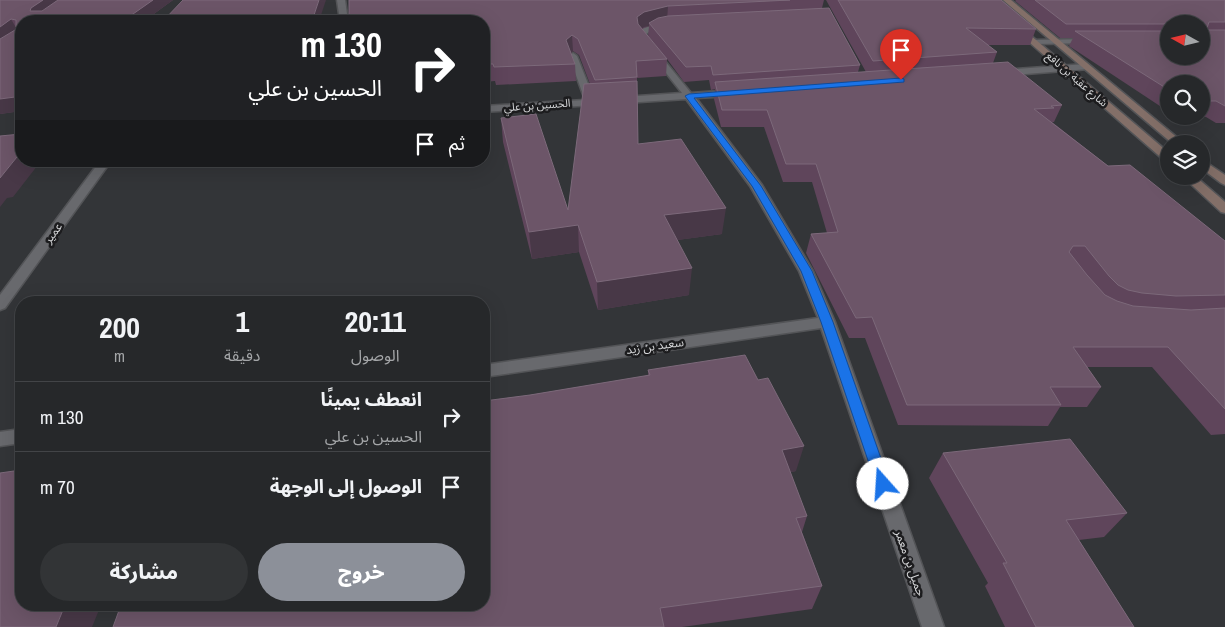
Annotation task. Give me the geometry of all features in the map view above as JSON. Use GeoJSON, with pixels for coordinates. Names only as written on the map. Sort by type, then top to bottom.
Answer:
{"type":"FeatureCollection","features":[{"type":"Feature","properties":{"kind":"street"},"geometry":{"type":"LineString","coordinates":[[343,15],[341,0],[347,0]]}},
{"type":"Feature","properties":{"kind":"street","name":"شارع عقبة بن نافع"},"geometry":{"type":"LineString","coordinates":[[985,0],[1160,151]]}},
{"type":"Feature","properties":{"kind":"street","name":"شارع عقبة بن نافع"},"geometry":{"type":"LineString","coordinates":[[1007,0],[1169,135]]}},
{"type":"Feature","properties":{"kind":"street","name":"جميل بن معمر"},"geometry":{"type":"LineString","coordinates":[[677,24],[655,26],[642,34],[643,39],[689,96],[756,186],[806,271],[827,322],[933,627]]}},
{"type":"Feature","properties":{"kind":"street"},"geometry":{"type":"LineString","coordinates":[[1034,42],[1095,41]]}},
{"type":"Feature","properties":{"kind":"street","name":"الحسين بن علي"},"geometry":{"type":"LineString","coordinates":[[573,56],[590,101]]}},
{"type":"Feature","properties":{"kind":"street"},"geometry":{"type":"LineString","coordinates":[[989,74],[1086,67]]}},
{"type":"Feature","properties":{"kind":"street","name":"الحسين بن علي"},"geometry":{"type":"LineString","coordinates":[[490,109],[747,92]]}},
{"type":"Feature","properties":{"kind":"street","name":"عمير"},"geometry":{"type":"LineString","coordinates":[[0,305],[102,167]]}},
{"type":"Feature","properties":{"kind":"street"},"geometry":{"type":"LineString","coordinates":[[1210,169],[1225,181]]}},
{"type":"Feature","properties":{"kind":"street"},"geometry":{"type":"LineString","coordinates":[[1198,185],[1225,209]]}},
{"type":"Feature","properties":{"kind":"street","name":"سعيد بن زيد"},"geometry":{"type":"LineString","coordinates":[[490,369],[827,322]]}},
{"type":"Feature","properties":{"kind":"street"},"geometry":{"type":"LineString","coordinates":[[0,439],[15,437]]}},
{"type":"Feature","properties":{"kind":"building"},"geometry":{"type":"Polygon","coordinates":[[[0,0],[43,0],[31,8],[30,11],[42,11],[58,0],[153,0],[132,15],[15,15],[15,20],[11,19],[0,27],[0,0]]]}},
{"type":"Feature","properties":{"kind":"building"},"geometry":{"type":"Polygon","coordinates":[[[183,0],[319,0],[314,15],[169,15],[183,0]]]}},
{"type":"Feature","properties":{"kind":"building"},"geometry":{"type":"Polygon","coordinates":[[[349,0],[790,0],[668,6],[644,12],[637,17],[638,24],[667,59],[636,61],[637,77],[595,80],[578,39],[572,35],[566,40],[575,64],[494,67],[493,64],[490,64],[490,15],[349,15],[349,0]]]}},
{"type":"Feature","properties":{"kind":"building"},"geometry":{"type":"Polygon","coordinates":[[[838,0],[1001,0],[1036,29],[966,28],[997,52],[873,61],[838,0]]]}},
{"type":"Feature","properties":{"kind":"building"},"geometry":{"type":"Polygon","coordinates":[[[1035,0],[1225,0],[1225,22],[1210,22],[1210,15],[1160,15],[1160,24],[1066,24],[1035,0]]]}},
{"type":"Feature","properties":{"kind":"building"},"geometry":{"type":"Polygon","coordinates":[[[829,8],[860,65],[713,75],[711,66],[686,67],[649,23],[658,18],[668,16],[829,8]]]}},
{"type":"Feature","properties":{"kind":"building"},"geometry":{"type":"Polygon","coordinates":[[[15,30],[15,97],[0,99],[0,39],[15,30]]]}},
{"type":"Feature","properties":{"kind":"building"},"geometry":{"type":"Polygon","coordinates":[[[1210,30],[1225,30],[1225,106],[1216,101],[1210,101],[1210,75],[1160,75],[1160,84],[1075,31],[1160,31],[1160,65],[1210,65],[1210,30]]]}},
{"type":"Feature","properties":{"kind":"building"},"geometry":{"type":"Polygon","coordinates":[[[1008,62],[1062,105],[1051,106],[1054,108],[1034,109],[1108,166],[1130,165],[1225,241],[1225,295],[1176,296],[1128,290],[1118,285],[1109,276],[1085,246],[1073,246],[1069,252],[1105,295],[1117,301],[1133,306],[1191,310],[1225,308],[1225,409],[1168,347],[1073,347],[1101,387],[1050,387],[1061,405],[907,405],[872,317],[856,318],[811,234],[838,232],[816,164],[786,164],[767,110],[722,110],[715,82],[1008,62]]]}},
{"type":"Feature","properties":{"kind":"building"},"geometry":{"type":"Polygon","coordinates":[[[637,81],[638,144],[681,139],[726,208],[664,215],[692,268],[597,282],[578,225],[529,232],[501,118],[536,114],[568,210],[584,84],[637,81]]]}},
{"type":"Feature","properties":{"kind":"building"},"geometry":{"type":"Polygon","coordinates":[[[15,135],[15,159],[0,178],[0,136],[15,135]]]}},
{"type":"Feature","properties":{"kind":"building"},"geometry":{"type":"Polygon","coordinates":[[[745,355],[758,380],[768,378],[804,446],[782,450],[807,516],[796,518],[822,586],[660,608],[664,627],[113,627],[119,611],[490,611],[490,400],[650,375],[648,370],[745,355]]]}},
{"type":"Feature","properties":{"kind":"building"},"geometry":{"type":"Polygon","coordinates":[[[1070,439],[1127,513],[1066,520],[1134,627],[1036,627],[1003,563],[1007,563],[943,453],[1070,439]]]}},
{"type":"Feature","properties":{"kind":"building"},"geometry":{"type":"Polygon","coordinates":[[[15,471],[15,611],[63,611],[56,627],[0,627],[0,473],[15,471]]]}},
{"type":"Feature","properties":{"kind":"route"},"geometry":{"type":"LineString","coordinates":[[883,484],[827,322],[806,271],[756,186],[689,96],[901,80]]}}]}
